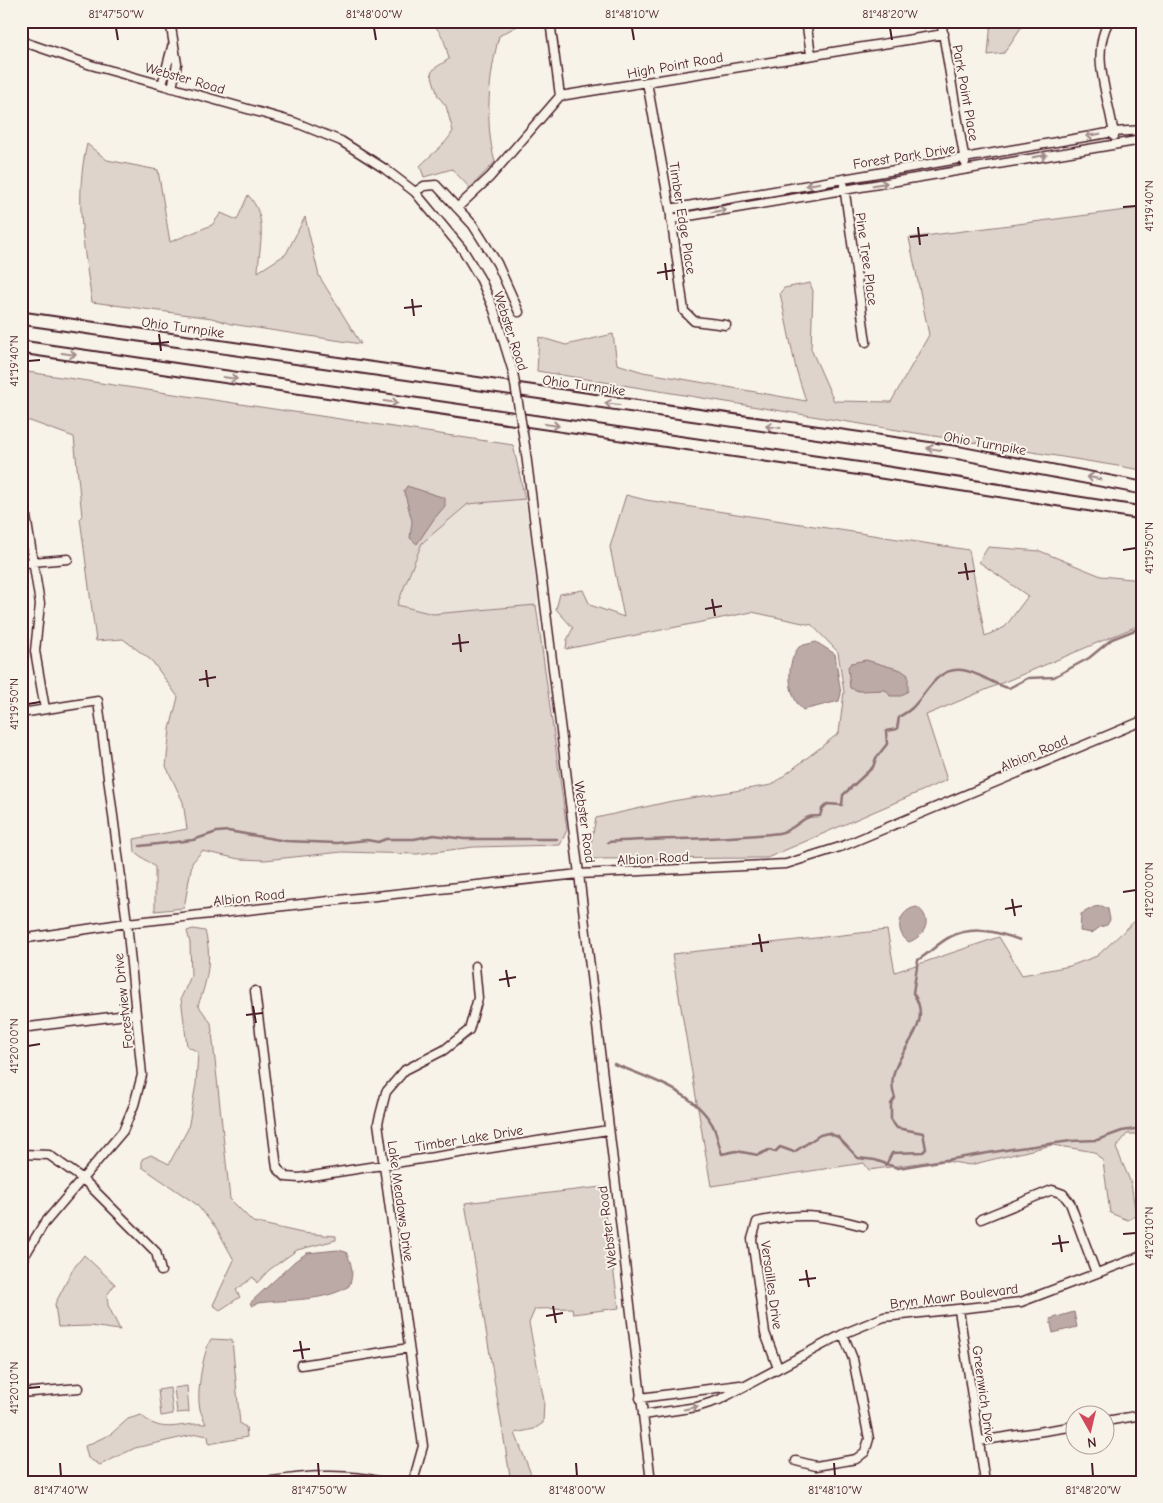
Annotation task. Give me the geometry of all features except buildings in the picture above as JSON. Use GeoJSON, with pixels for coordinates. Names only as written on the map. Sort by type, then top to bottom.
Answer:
{"type":"FeatureCollection","features":[{"type":"Feature","properties":{"kind":"highway","name":"Ohio Turnpike"},"geometry":{"type":"LineString","coordinates":[[21,318],[960,453],[1142,488]]}},
{"type":"Feature","properties":{"kind":"highway"},"geometry":{"type":"LineString","coordinates":[[21,347],[862,469],[1142,513]]}},
{"type":"Feature","properties":{"kind":"street"},"geometry":{"type":"LineString","coordinates":[[170,21],[177,64],[172,88]]}},
{"type":"Feature","properties":{"kind":"street"},"geometry":{"type":"LineString","coordinates":[[457,208],[490,177],[560,96],[550,21]]}},
{"type":"Feature","properties":{"kind":"street"},"geometry":{"type":"LineString","coordinates":[[806,21],[811,54]]}},
{"type":"Feature","properties":{"kind":"street","name":"Park Point Place"},"geometry":{"type":"LineString","coordinates":[[941,21],[966,169]]}},
{"type":"Feature","properties":{"kind":"street"},"geometry":{"type":"LineString","coordinates":[[1109,21],[1104,29],[1100,55],[1115,143]]}},
{"type":"Feature","properties":{"kind":"street","name":"High Point Road"},"geometry":{"type":"LineString","coordinates":[[560,96],[944,34]]}},
{"type":"Feature","properties":{"kind":"street","name":"Webster Road"},"geometry":{"type":"LineString","coordinates":[[21,41],[31,46],[172,88],[294,122],[341,141],[385,169],[415,192],[463,250],[481,280],[494,310],[513,372],[525,446],[579,874],[651,1482]]}},
{"type":"Feature","properties":{"kind":"street"},"geometry":{"type":"LineString","coordinates":[[162,85],[173,43]]}},
{"type":"Feature","properties":{"kind":"street","name":"Timber Edge Place"},"geometry":{"type":"LineString","coordinates":[[647,82],[670,209],[684,311],[694,321],[726,324]]}},
{"type":"Feature","properties":{"kind":"street","name":"Forest Park Drive"},"geometry":{"type":"LineString","coordinates":[[670,209],[1114,132],[1142,130]]}},
{"type":"Feature","properties":{"kind":"street","name":"Forest Park Drive"},"geometry":{"type":"LineString","coordinates":[[671,219],[1115,143],[1142,140]]}},
{"type":"Feature","properties":{"kind":"street","name":"Pine Tree Place"},"geometry":{"type":"LineString","coordinates":[[842,179],[866,342]]}},
{"type":"Feature","properties":{"kind":"street","name":"Webster Road"},"geometry":{"type":"LineString","coordinates":[[415,192],[424,186],[436,185],[473,225],[496,263],[519,312]]}},
{"type":"Feature","properties":{"kind":"street"},"geometry":{"type":"LineString","coordinates":[[21,485],[40,604],[36,651],[45,709],[21,713]]}},
{"type":"Feature","properties":{"kind":"street"},"geometry":{"type":"LineString","coordinates":[[21,563],[68,559]]}},
{"type":"Feature","properties":{"kind":"street","name":"Forestview Drive"},"geometry":{"type":"LineString","coordinates":[[21,1262],[43,1225],[123,1132],[134,1105],[142,1075],[141,1049],[135,1014],[127,923],[98,701],[45,709]]}},
{"type":"Feature","properties":{"kind":"street","name":"Albion Road"},"geometry":{"type":"LineString","coordinates":[[21,939],[127,923],[579,874],[786,864],[843,846],[1142,721]]}},
{"type":"Feature","properties":{"kind":"street","name":"Lake Meadows Drive"},"geometry":{"type":"LineString","coordinates":[[412,1482],[423,1446],[382,1164],[378,1123],[386,1092],[405,1070],[444,1050],[469,1030],[478,998],[475,966]]}},
{"type":"Feature","properties":{"kind":"street","name":"Timber Lake Drive"},"geometry":{"type":"LineString","coordinates":[[255,991],[278,1168],[286,1177],[299,1178],[608,1130]]}},
{"type":"Feature","properties":{"kind":"street"},"geometry":{"type":"LineString","coordinates":[[21,1028],[135,1014]]}},
{"type":"Feature","properties":{"kind":"street"},"geometry":{"type":"LineString","coordinates":[[21,1154],[49,1155],[83,1179],[156,1252],[161,1271]]}},
{"type":"Feature","properties":{"kind":"street"},"geometry":{"type":"LineString","coordinates":[[981,1219],[1052,1190],[1063,1194],[1070,1203],[1096,1273]]}},
{"type":"Feature","properties":{"kind":"street","name":"Versailles Drive"},"geometry":{"type":"LineString","coordinates":[[778,1368],[765,1333],[752,1239],[757,1222],[777,1217],[812,1215],[863,1226]]}},
{"type":"Feature","properties":{"kind":"street","name":"Bryn Mawr Boulevard"},"geometry":{"type":"LineString","coordinates":[[643,1415],[697,1407],[719,1400],[747,1383],[843,1334],[884,1317],[1020,1302],[1142,1256]]}},
{"type":"Feature","properties":{"kind":"street","name":"Greenwich Drive"},"geometry":{"type":"LineString","coordinates":[[960,1310],[985,1482]]}},
{"type":"Feature","properties":{"kind":"street"},"geometry":{"type":"LineString","coordinates":[[796,1461],[816,1466],[856,1459],[865,1452],[868,1439],[867,1430],[853,1359],[843,1334]]}},
{"type":"Feature","properties":{"kind":"street"},"geometry":{"type":"LineString","coordinates":[[301,1364],[409,1348]]}},
{"type":"Feature","properties":{"kind":"street","name":"Bryn Mawr Boulevard"},"geometry":{"type":"LineString","coordinates":[[640,1398],[728,1388],[747,1383]]}},
{"type":"Feature","properties":{"kind":"street"},"geometry":{"type":"LineString","coordinates":[[21,1393],[79,1388]]}},
{"type":"Feature","properties":{"kind":"street"},"geometry":{"type":"LineString","coordinates":[[1116,1419],[1142,1415]]}},
{"type":"Feature","properties":{"kind":"street"},"geometry":{"type":"LineString","coordinates":[[979,1441],[1066,1428]]}},
{"type":"Feature","properties":{"kind":"street"},"geometry":{"type":"LineString","coordinates":[[265,1482],[314,1474],[365,1477],[383,1482]]}},
{"type":"Feature","properties":{"kind":"shaded area"},"geometry":{"type":"Polygon","coordinates":[[[427,21],[526,21],[499,36],[490,82],[489,99],[490,131],[495,162],[470,188],[452,169],[424,177],[420,166],[442,145],[453,131],[446,106],[438,96],[431,73],[449,59],[440,33],[437,28],[427,21]]]}},
{"type":"Feature","properties":{"kind":"shaded area"},"geometry":{"type":"Polygon","coordinates":[[[991,21],[1022,21],[1022,26],[1004,53],[988,55],[991,21]]]}},
{"type":"Feature","properties":{"kind":"shaded area"},"geometry":{"type":"Polygon","coordinates":[[[87,144],[107,160],[158,170],[170,242],[212,225],[221,213],[237,220],[248,195],[259,213],[261,222],[258,272],[286,254],[305,217],[319,276],[361,344],[231,324],[212,318],[92,302],[83,243],[81,203],[83,164],[87,144]]]}},
{"type":"Feature","properties":{"kind":"shaded area"},"geometry":{"type":"Polygon","coordinates":[[[1142,208],[1142,470],[537,371],[539,337],[566,345],[613,334],[617,364],[643,372],[806,401],[796,369],[780,293],[784,288],[810,283],[813,291],[811,349],[834,401],[891,402],[929,335],[909,238],[1142,208]]]}},
{"type":"Feature","properties":{"kind":"shaded area"},"geometry":{"type":"Polygon","coordinates":[[[21,371],[513,445],[525,499],[468,504],[422,543],[397,605],[433,614],[536,605],[567,830],[560,845],[474,847],[417,854],[342,852],[265,860],[239,859],[202,851],[192,863],[184,908],[155,911],[155,867],[135,852],[134,839],[187,829],[183,802],[166,766],[170,729],[178,697],[152,661],[123,639],[96,641],[80,518],[82,516],[74,437],[30,421],[21,421],[21,371]]]}},
{"type":"Feature","properties":{"kind":"shaded area"},"geometry":{"type":"Polygon","coordinates":[[[407,486],[445,498],[445,506],[417,544],[410,538],[412,521],[404,491],[407,486]]]}},
{"type":"Feature","properties":{"kind":"shaded area"},"geometry":{"type":"Polygon","coordinates":[[[626,495],[646,500],[969,550],[985,636],[1005,627],[1028,596],[979,562],[988,547],[1040,551],[1101,576],[1142,580],[1142,624],[926,715],[947,780],[767,858],[588,859],[596,818],[672,801],[772,785],[839,733],[844,692],[838,652],[812,625],[752,612],[566,649],[567,640],[573,628],[556,609],[560,594],[583,590],[590,605],[624,617],[610,547],[626,495]]]}},
{"type":"Feature","properties":{"kind":"shaded area"},"geometry":{"type":"Polygon","coordinates":[[[525,499],[538,597],[536,605],[433,614],[397,606],[422,543],[468,504],[525,499]]]}},
{"type":"Feature","properties":{"kind":"shaded area"},"geometry":{"type":"Polygon","coordinates":[[[816,642],[835,654],[841,694],[839,701],[803,710],[798,704],[791,688],[790,670],[795,653],[800,646],[816,642]]]}},
{"type":"Feature","properties":{"kind":"shaded area"},"geometry":{"type":"Polygon","coordinates":[[[866,660],[901,670],[908,675],[908,691],[901,696],[890,696],[886,690],[859,691],[850,688],[848,667],[851,663],[866,660]]]}},
{"type":"Feature","properties":{"kind":"shaded area"},"geometry":{"type":"Polygon","coordinates":[[[1102,906],[1108,909],[1110,920],[1107,925],[1100,927],[1092,933],[1080,931],[1081,914],[1094,907],[1102,906]]]}},
{"type":"Feature","properties":{"kind":"shaded area"},"geometry":{"type":"Polygon","coordinates":[[[917,907],[925,917],[925,927],[919,936],[909,942],[901,933],[900,922],[906,912],[917,907]]]}},
{"type":"Feature","properties":{"kind":"shaded area"},"geometry":{"type":"Polygon","coordinates":[[[1136,920],[1142,969],[1142,1134],[1127,1134],[1116,1148],[1131,1183],[1136,1216],[1128,1220],[1110,1213],[1103,1161],[1094,1152],[1052,1145],[970,1165],[940,1160],[869,1170],[864,1163],[711,1186],[672,954],[887,930],[895,972],[999,937],[1022,975],[1070,966],[1097,956],[1136,920]]]}},
{"type":"Feature","properties":{"kind":"shaded area"},"geometry":{"type":"Polygon","coordinates":[[[193,929],[205,931],[207,941],[208,968],[198,1005],[211,1023],[230,1199],[253,1222],[302,1233],[336,1236],[336,1240],[297,1250],[269,1270],[257,1283],[253,1277],[236,1290],[240,1297],[220,1310],[213,1305],[234,1260],[217,1229],[196,1204],[142,1167],[142,1159],[151,1155],[169,1164],[188,1129],[196,1084],[198,1052],[187,1046],[181,998],[191,976],[190,943],[187,931],[193,929]]]}},
{"type":"Feature","properties":{"kind":"shaded area"},"geometry":{"type":"Polygon","coordinates":[[[601,1187],[619,1308],[573,1314],[572,1308],[535,1309],[529,1323],[544,1401],[543,1423],[534,1429],[515,1433],[534,1482],[511,1482],[465,1203],[601,1187]]]}},
{"type":"Feature","properties":{"kind":"shaded area"},"geometry":{"type":"Polygon","coordinates":[[[338,1250],[346,1252],[350,1260],[352,1273],[349,1286],[328,1295],[317,1297],[258,1303],[252,1306],[250,1303],[295,1261],[307,1253],[338,1250]]]}},
{"type":"Feature","properties":{"kind":"shaded area"},"geometry":{"type":"Polygon","coordinates":[[[84,1255],[115,1284],[107,1295],[108,1305],[120,1330],[90,1326],[58,1327],[55,1304],[73,1269],[84,1255]]]}},
{"type":"Feature","properties":{"kind":"shaded area"},"geometry":{"type":"Polygon","coordinates":[[[1074,1312],[1077,1327],[1053,1333],[1050,1319],[1074,1312]]]}},
{"type":"Feature","properties":{"kind":"shaded area"},"geometry":{"type":"Polygon","coordinates":[[[211,1339],[232,1340],[240,1424],[246,1427],[247,1437],[209,1444],[208,1436],[197,1434],[135,1448],[100,1465],[88,1458],[85,1446],[111,1434],[128,1419],[141,1415],[149,1421],[164,1427],[206,1424],[200,1409],[199,1394],[203,1363],[211,1339]]]}},
{"type":"Feature","properties":{"kind":"shaded area"},"geometry":{"type":"Polygon","coordinates":[[[187,1386],[189,1412],[177,1413],[174,1388],[187,1386]]]}},
{"type":"Feature","properties":{"kind":"shaded area"},"geometry":{"type":"Polygon","coordinates":[[[170,1388],[173,1414],[161,1416],[158,1390],[170,1388]]]}},
{"type":"Feature","properties":{"kind":"waterway"},"geometry":{"type":"LineString","coordinates":[[608,842],[737,837],[784,832],[806,818],[820,816],[822,809],[827,804],[842,805],[843,795],[873,767],[876,758],[887,744],[886,731],[897,729],[899,717],[909,711],[933,683],[945,673],[953,670],[968,671],[1009,688],[1028,678],[1054,677],[1089,658],[1112,639],[1140,628],[1142,625]]}},
{"type":"Feature","properties":{"kind":"waterway"},"geometry":{"type":"LineString","coordinates":[[140,846],[193,840],[217,832],[228,831],[286,841],[337,843],[367,840],[378,842],[386,839],[414,839],[434,835],[464,839],[557,839]]}},
{"type":"Feature","properties":{"kind":"waterway"},"geometry":{"type":"LineString","coordinates":[[886,1165],[892,1153],[923,1152],[926,1149],[923,1133],[897,1128],[891,1120],[891,1104],[895,1098],[892,1083],[895,1070],[915,1033],[919,1020],[919,1007],[913,993],[918,960],[946,939],[968,931],[994,932],[1020,940]]}},
{"type":"Feature","properties":{"kind":"waterway"},"geometry":{"type":"LineString","coordinates":[[614,1064],[655,1080],[682,1094],[693,1103],[712,1124],[722,1154],[736,1151],[758,1155],[769,1150],[775,1152],[780,1147],[794,1152],[820,1135],[828,1133],[838,1137],[858,1158],[875,1160],[898,1168],[1012,1149],[1071,1141],[1097,1140],[1122,1131],[1142,1128]]}}]}
